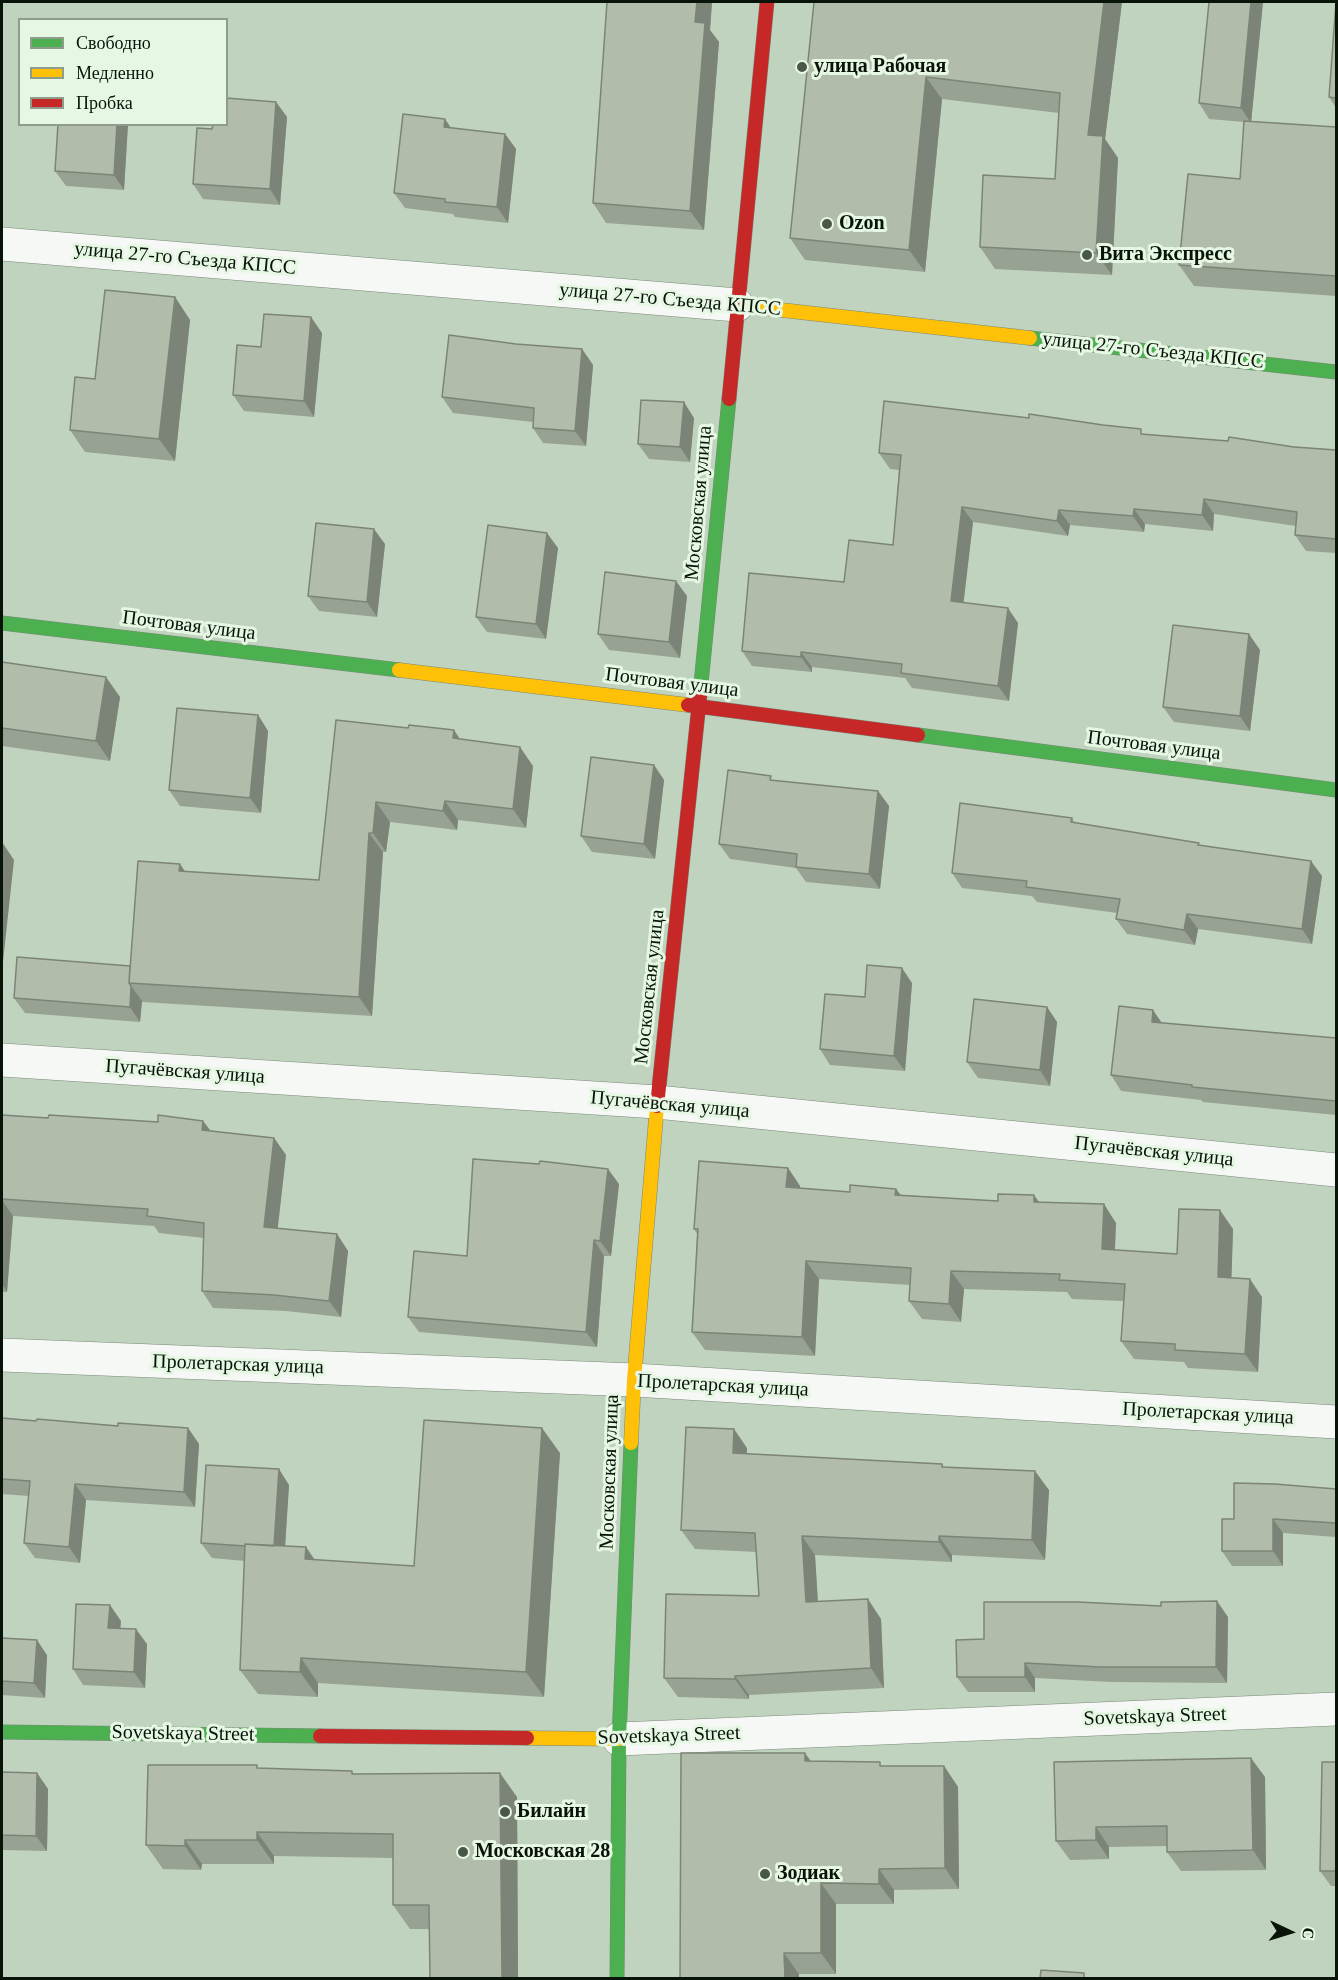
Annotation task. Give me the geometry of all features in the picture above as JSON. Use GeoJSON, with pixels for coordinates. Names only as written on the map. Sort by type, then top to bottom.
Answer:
{"type":"FeatureCollection","features":[{"type":"Feature","properties":{"kind":"street","name":"Московская улица"},"geometry":{"type":"LineString","coordinates":[[617,1978],[619,1739],[634,1380],[657,1102],[699,706],[766,2]]}},
{"type":"Feature","properties":{"kind":"street","name":"улица 27-го Съезда КПСС"},"geometry":{"type":"LineString","coordinates":[[2,244],[737,305],[1336,372]]}},
{"type":"Feature","properties":{"kind":"street","name":"Почтовая улица"},"geometry":{"type":"LineString","coordinates":[[2,623],[699,706],[1336,790]]}},
{"type":"Feature","properties":{"kind":"street","name":"Пугачёвская улица"},"geometry":{"type":"LineString","coordinates":[[2,1060],[657,1102],[1336,1170]]}},
{"type":"Feature","properties":{"kind":"street","name":"Пролетарская улица"},"geometry":{"type":"LineString","coordinates":[[2,1355],[634,1380],[1336,1422]]}},
{"type":"Feature","properties":{"kind":"street","name":"Sovetskaya Street"},"geometry":{"type":"LineString","coordinates":[[2,1732],[619,1739],[1336,1709]]}},
{"type":"Feature","properties":{"kind":"building"},"geometry":{"type":"Polygon","coordinates":[[[607,2],[697,2],[695,22],[705,23],[690,211],[593,203],[607,2]]]}},
{"type":"Feature","properties":{"kind":"building"},"geometry":{"type":"Polygon","coordinates":[[[814,2],[1104,2],[1088,135],[1103,136],[1096,253],[980,247],[983,175],[1055,179],[1060,93],[926,77],[909,250],[790,238],[814,2]]]}},
{"type":"Feature","properties":{"kind":"building"},"geometry":{"type":"Polygon","coordinates":[[[1209,2],[1251,2],[1241,108],[1199,103],[1209,2]]]}},
{"type":"Feature","properties":{"kind":"building"},"geometry":{"type":"Polygon","coordinates":[[[1336,2],[1336,98],[1329,97],[1336,2]]]}},
{"type":"Feature","properties":{"kind":"building"},"geometry":{"type":"Polygon","coordinates":[[[228,98],[276,102],[270,189],[193,184],[197,128],[212,129],[213,126],[228,126],[228,98]]]}},
{"type":"Feature","properties":{"kind":"building"},"geometry":{"type":"Polygon","coordinates":[[[403,114],[445,119],[444,127],[505,134],[497,207],[445,202],[445,199],[394,193],[403,114]]]}},
{"type":"Feature","properties":{"kind":"building"},"geometry":{"type":"Polygon","coordinates":[[[1244,121],[1336,127],[1336,276],[1179,265],[1188,174],[1240,179],[1244,121]]]}},
{"type":"Feature","properties":{"kind":"building"},"geometry":{"type":"Polygon","coordinates":[[[58,126],[117,126],[114,175],[55,171],[58,126]]]}},
{"type":"Feature","properties":{"kind":"building"},"geometry":{"type":"Polygon","coordinates":[[[105,290],[175,297],[159,439],[70,430],[75,377],[95,379],[105,290]]]}},
{"type":"Feature","properties":{"kind":"building"},"geometry":{"type":"Polygon","coordinates":[[[264,314],[311,317],[304,401],[233,395],[237,345],[261,347],[264,314]]]}},
{"type":"Feature","properties":{"kind":"building"},"geometry":{"type":"Polygon","coordinates":[[[449,335],[516,344],[582,349],[575,431],[533,428],[534,408],[442,397],[449,335]]]}},
{"type":"Feature","properties":{"kind":"building"},"geometry":{"type":"Polygon","coordinates":[[[641,400],[684,402],[680,447],[638,444],[641,400]]]}},
{"type":"Feature","properties":{"kind":"building"},"geometry":{"type":"Polygon","coordinates":[[[884,401],[1029,418],[1029,414],[1141,429],[1141,434],[1228,441],[1229,437],[1294,447],[1336,450],[1336,539],[1295,535],[1297,512],[1204,499],[1202,515],[1134,509],[1133,516],[1059,510],[1057,521],[962,507],[951,601],[1008,608],[998,686],[901,673],[902,664],[801,652],[801,657],[742,651],[749,573],[844,582],[849,540],[893,545],[901,455],[879,453],[884,401]]]}},
{"type":"Feature","properties":{"kind":"building"},"geometry":{"type":"Polygon","coordinates":[[[316,523],[374,529],[367,602],[308,596],[316,523]]]}},
{"type":"Feature","properties":{"kind":"building"},"geometry":{"type":"Polygon","coordinates":[[[488,525],[547,533],[536,624],[476,617],[488,525]]]}},
{"type":"Feature","properties":{"kind":"building"},"geometry":{"type":"Polygon","coordinates":[[[605,572],[676,581],[669,642],[598,634],[605,572]]]}},
{"type":"Feature","properties":{"kind":"building"},"geometry":{"type":"Polygon","coordinates":[[[1173,625],[1249,634],[1240,716],[1163,707],[1173,625]]]}},
{"type":"Feature","properties":{"kind":"building"},"geometry":{"type":"Polygon","coordinates":[[[2,662],[106,677],[96,741],[2,728],[2,662]]]}},
{"type":"Feature","properties":{"kind":"building"},"geometry":{"type":"Polygon","coordinates":[[[177,708],[258,715],[250,798],[169,790],[177,708]]]}},
{"type":"Feature","properties":{"kind":"building"},"geometry":{"type":"Polygon","coordinates":[[[336,720],[408,728],[409,725],[454,730],[453,738],[520,747],[513,809],[445,801],[443,811],[376,802],[373,833],[369,833],[359,997],[129,983],[138,861],[180,864],[179,871],[319,880],[336,720]]]}},
{"type":"Feature","properties":{"kind":"building"},"geometry":{"type":"Polygon","coordinates":[[[591,757],[654,765],[644,844],[581,836],[591,757]]]}},
{"type":"Feature","properties":{"kind":"building"},"geometry":{"type":"Polygon","coordinates":[[[728,770],[771,776],[770,780],[878,791],[869,874],[796,867],[797,854],[719,844],[728,770]]]}},
{"type":"Feature","properties":{"kind":"building"},"geometry":{"type":"Polygon","coordinates":[[[960,803],[1072,818],[1071,822],[1199,843],[1198,845],[1311,861],[1302,929],[1187,914],[1184,930],[1116,919],[1120,899],[1026,887],[1027,881],[952,873],[960,803]]]}},
{"type":"Feature","properties":{"kind":"building"},"geometry":{"type":"Polygon","coordinates":[[[17,957],[130,966],[130,1007],[14,998],[17,957]]]}},
{"type":"Feature","properties":{"kind":"building"},"geometry":{"type":"Polygon","coordinates":[[[867,965],[902,968],[894,1056],[820,1049],[825,994],[865,997],[867,965]]]}},
{"type":"Feature","properties":{"kind":"building"},"geometry":{"type":"Polygon","coordinates":[[[974,999],[1047,1007],[1040,1070],[967,1062],[974,999]]]}},
{"type":"Feature","properties":{"kind":"building"},"geometry":{"type":"Polygon","coordinates":[[[1119,1006],[1153,1010],[1152,1022],[1336,1038],[1336,1101],[1192,1087],[1192,1085],[1111,1075],[1119,1006]]]}},
{"type":"Feature","properties":{"kind":"building"},"geometry":{"type":"Polygon","coordinates":[[[2,1115],[48,1118],[49,1115],[158,1122],[158,1115],[203,1121],[202,1130],[274,1138],[264,1227],[337,1234],[329,1301],[202,1291],[204,1223],[147,1216],[148,1209],[2,1199],[2,1115]]]}},
{"type":"Feature","properties":{"kind":"building"},"geometry":{"type":"Polygon","coordinates":[[[473,1159],[539,1164],[540,1161],[608,1169],[600,1241],[594,1240],[586,1332],[408,1317],[414,1251],[467,1256],[473,1159]]]}},
{"type":"Feature","properties":{"kind":"building"},"geometry":{"type":"Polygon","coordinates":[[[699,1161],[788,1168],[786,1187],[850,1192],[850,1185],[896,1189],[895,1195],[998,1201],[998,1194],[1034,1195],[1034,1202],[1104,1204],[1102,1249],[1177,1254],[1179,1209],[1220,1210],[1218,1277],[1250,1279],[1245,1354],[1175,1350],[1175,1344],[1121,1341],[1125,1284],[1059,1280],[1060,1274],[951,1271],[949,1304],[909,1301],[911,1268],[806,1261],[802,1337],[692,1332],[698,1229],[694,1229],[699,1161]]]}},
{"type":"Feature","properties":{"kind":"building"},"geometry":{"type":"Polygon","coordinates":[[[2,1418],[188,1428],[184,1492],[75,1484],[69,1547],[24,1543],[30,1481],[2,1479],[2,1418]]]}},
{"type":"Feature","properties":{"kind":"building"},"geometry":{"type":"Polygon","coordinates":[[[424,1420],[542,1428],[526,1672],[301,1658],[300,1672],[240,1670],[245,1544],[306,1547],[305,1559],[414,1566],[424,1420]]]}},
{"type":"Feature","properties":{"kind":"building"},"geometry":{"type":"Polygon","coordinates":[[[686,1427],[734,1429],[733,1453],[1035,1471],[1032,1540],[939,1536],[939,1542],[802,1536],[806,1602],[868,1599],[871,1668],[735,1676],[735,1679],[664,1678],[666,1594],[759,1596],[755,1533],[681,1530],[686,1427]]]}},
{"type":"Feature","properties":{"kind":"building"},"geometry":{"type":"Polygon","coordinates":[[[206,1465],[279,1469],[274,1546],[201,1543],[206,1465]]]}},
{"type":"Feature","properties":{"kind":"building"},"geometry":{"type":"Polygon","coordinates":[[[1234,1483],[1336,1489],[1336,1523],[1273,1519],[1273,1551],[1222,1551],[1222,1519],[1234,1519],[1234,1483]]]}},
{"type":"Feature","properties":{"kind":"building"},"geometry":{"type":"Polygon","coordinates":[[[1217,1601],[1216,1667],[1100,1667],[1025,1663],[1025,1677],[957,1677],[956,1640],[984,1639],[984,1602],[1077,1602],[1161,1606],[1161,1602],[1217,1601]]]}},
{"type":"Feature","properties":{"kind":"building"},"geometry":{"type":"Polygon","coordinates":[[[76,1604],[110,1605],[108,1628],[136,1629],[134,1672],[73,1669],[76,1604]]]}},
{"type":"Feature","properties":{"kind":"building"},"geometry":{"type":"Polygon","coordinates":[[[2,1638],[37,1640],[34,1683],[2,1681],[2,1638]]]}},
{"type":"Feature","properties":{"kind":"building"},"geometry":{"type":"Polygon","coordinates":[[[681,1753],[805,1753],[805,1761],[880,1762],[880,1766],[944,1766],[945,1868],[879,1869],[879,1884],[821,1883],[821,1953],[784,1953],[785,1978],[680,1978],[681,1753]]]}},
{"type":"Feature","properties":{"kind":"building"},"geometry":{"type":"Polygon","coordinates":[[[1251,1758],[1253,1850],[1167,1852],[1167,1826],[1096,1827],[1096,1840],[1056,1841],[1054,1762],[1251,1758]]]}},
{"type":"Feature","properties":{"kind":"building"},"geometry":{"type":"Polygon","coordinates":[[[1322,1762],[1336,1762],[1336,1871],[1320,1871],[1322,1762]]]}},
{"type":"Feature","properties":{"kind":"building"},"geometry":{"type":"Polygon","coordinates":[[[148,1765],[257,1765],[257,1768],[352,1771],[352,1774],[500,1773],[502,1978],[430,1978],[429,1905],[393,1905],[393,1834],[257,1832],[257,1840],[185,1840],[185,1846],[146,1845],[148,1765]]]}},
{"type":"Feature","properties":{"kind":"building"},"geometry":{"type":"Polygon","coordinates":[[[2,1772],[37,1773],[36,1836],[2,1835],[2,1772]]]}},
{"type":"Feature","properties":{"kind":"building"},"geometry":{"type":"Polygon","coordinates":[[[1041,1970],[1084,1973],[1084,1978],[1040,1978],[1041,1970]]]}},
{"type":"Feature","properties":{"kind":"traffic: fast"},"geometry":{"type":"LineString","coordinates":[[1030,338],[1336,372]]}},
{"type":"Feature","properties":{"kind":"traffic: fast"},"geometry":{"type":"LineString","coordinates":[[700,694],[729,399]]}},
{"type":"Feature","properties":{"kind":"traffic: fast"},"geometry":{"type":"LineString","coordinates":[[2,623],[399,670]]}},
{"type":"Feature","properties":{"kind":"traffic: fast"},"geometry":{"type":"LineString","coordinates":[[918,735],[1336,790]]}},
{"type":"Feature","properties":{"kind":"traffic: fast"},"geometry":{"type":"LineString","coordinates":[[617,1978],[619,1739],[631,1443]]}},
{"type":"Feature","properties":{"kind":"traffic: fast"},"geometry":{"type":"LineString","coordinates":[[2,1732],[320,1736]]}},
{"type":"Feature","properties":{"kind":"traffic: slow"},"geometry":{"type":"LineString","coordinates":[[737,305],[1030,338]]}},
{"type":"Feature","properties":{"kind":"traffic: slow"},"geometry":{"type":"LineString","coordinates":[[399,670],[688,705]]}},
{"type":"Feature","properties":{"kind":"traffic: slow"},"geometry":{"type":"LineString","coordinates":[[631,1443],[634,1380],[657,1106]]}},
{"type":"Feature","properties":{"kind":"traffic: slow"},"geometry":{"type":"LineString","coordinates":[[527,1738],[619,1739]]}},
{"type":"Feature","properties":{"kind":"traffic: jam"},"geometry":{"type":"LineString","coordinates":[[729,399],[767,2]]}},
{"type":"Feature","properties":{"kind":"traffic: jam"},"geometry":{"type":"LineString","coordinates":[[657,1106],[700,694]]}},
{"type":"Feature","properties":{"kind":"traffic: jam"},"geometry":{"type":"LineString","coordinates":[[688,705],[918,735]]}},
{"type":"Feature","properties":{"kind":"traffic: jam"},"geometry":{"type":"LineString","coordinates":[[320,1736],[527,1738]]}},
{"type":"Feature","properties":{"kind":"place","name":"улица Рабочая"},"geometry":{"type":"Point","coordinates":[802,67]}},
{"type":"Feature","properties":{"kind":"place","name":"Ozon"},"geometry":{"type":"Point","coordinates":[827,224]}},
{"type":"Feature","properties":{"kind":"place","name":"Вита Экспресс"},"geometry":{"type":"Point","coordinates":[1087,255]}},
{"type":"Feature","properties":{"kind":"place","name":"Билайн"},"geometry":{"type":"Point","coordinates":[505,1812]}},
{"type":"Feature","properties":{"kind":"place","name":"Московская 28"},"geometry":{"type":"Point","coordinates":[463,1852]}},
{"type":"Feature","properties":{"kind":"place","name":"Зодиак"},"geometry":{"type":"Point","coordinates":[765,1874]}}]}
